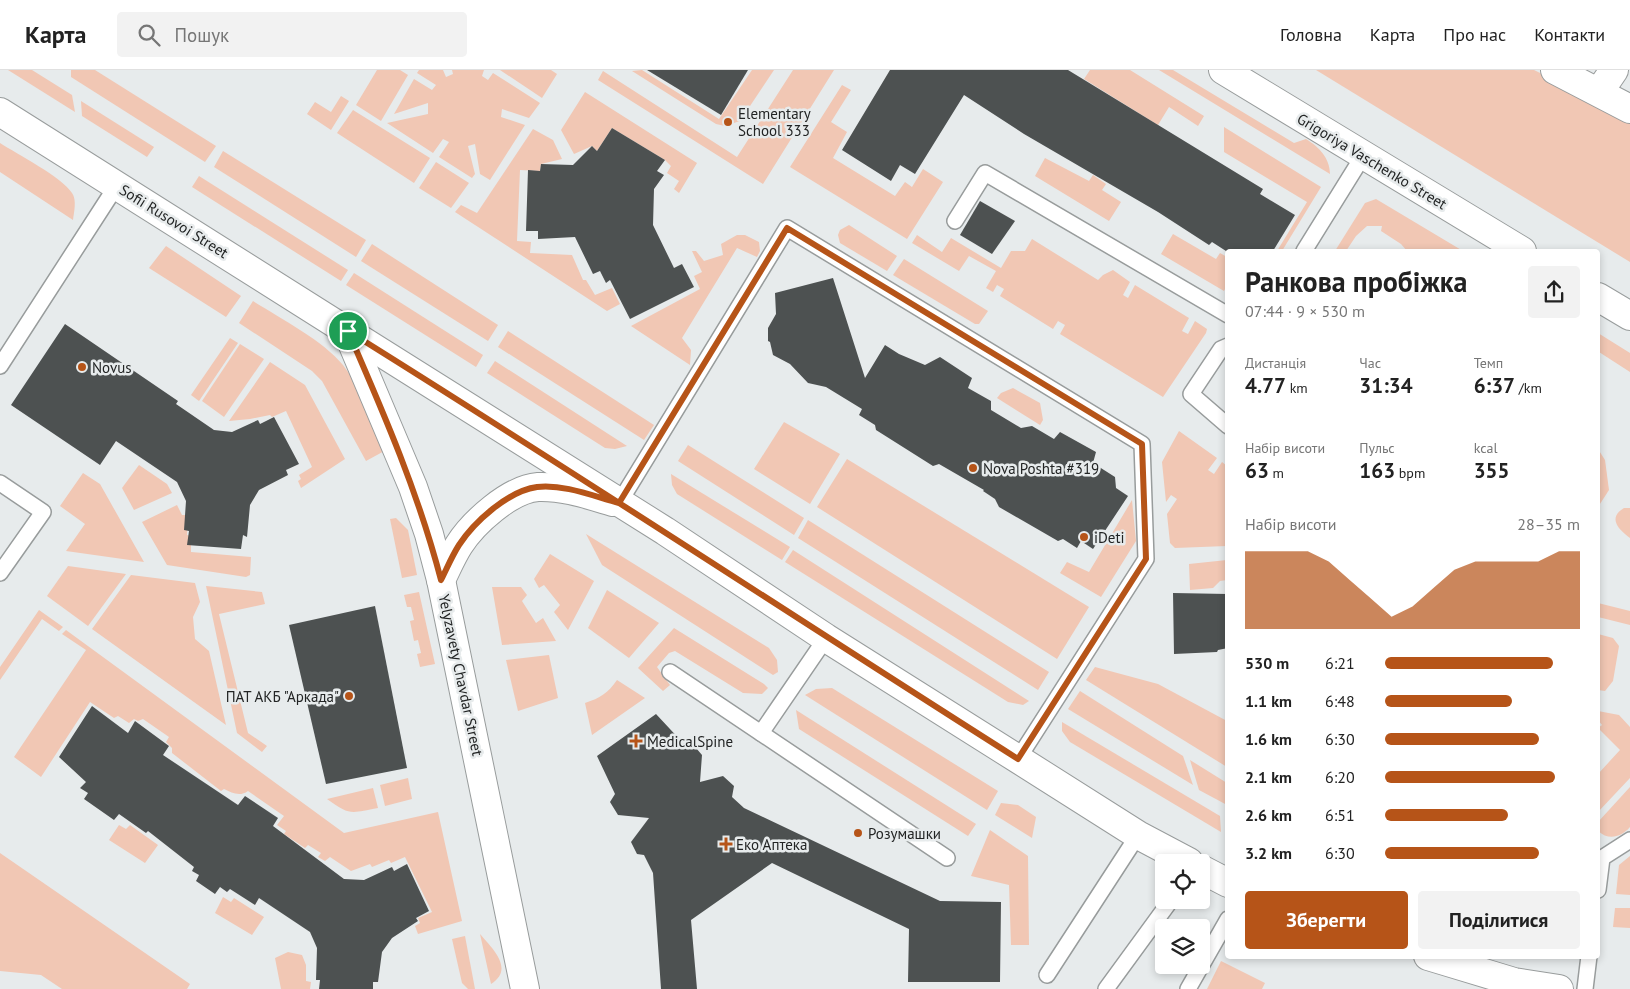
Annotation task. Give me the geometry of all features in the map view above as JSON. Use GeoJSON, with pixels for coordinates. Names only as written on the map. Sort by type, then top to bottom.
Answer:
{"type":"FeatureCollection","features":[{"type":"Feature","properties":{"kind":"street","name":"Grigoriya Vaschenko Street"},"geometry":{"type":"LineString","coordinates":[[1223,70],[1519,249]]}},
{"type":"Feature","properties":{"kind":"street"},"geometry":{"type":"LineString","coordinates":[[1555,70],[1606,81],[1630,109]]}},
{"type":"Feature","properties":{"kind":"street","name":"Sofii Rusovoi Street"},"geometry":{"type":"LineString","coordinates":[[0,112],[348,331]]}},
{"type":"Feature","properties":{"kind":"street"},"geometry":{"type":"LineString","coordinates":[[1600,298],[1630,316]]}},
{"type":"Feature","properties":{"kind":"street"},"geometry":{"type":"LineString","coordinates":[[348,331],[414,487],[441,580]]}},
{"type":"Feature","properties":{"kind":"street","name":"Yelyzavety Chavdar Street"},"geometry":{"type":"LineString","coordinates":[[348,331],[673,536],[826,638],[1138,835],[1175,854]]}},
{"type":"Feature","properties":{"kind":"street","name":"Yelyzavety Chavdar Street"},"geometry":{"type":"LineString","coordinates":[[525,989],[441,580],[459,545],[483,518],[507,498],[536,487],[565,489],[619,503]]}},
{"type":"Feature","properties":{"kind":"street"},"geometry":{"type":"LineString","coordinates":[[1210,874],[1225,881]]}},
{"type":"Feature","properties":{"kind":"street"},"geometry":{"type":"LineString","coordinates":[[1438,959],[1514,982],[1559,989]]}},
{"type":"Feature","properties":{"kind":"lane"},"geometry":{"type":"LineString","coordinates":[[1305,249],[1363,156]]}},
{"type":"Feature","properties":{"kind":"lane"},"geometry":{"type":"LineString","coordinates":[[955,221],[985,173],[1225,313]]}},
{"type":"Feature","properties":{"kind":"lane"},"geometry":{"type":"LineString","coordinates":[[0,366],[117,185]]}},
{"type":"Feature","properties":{"kind":"lane"},"geometry":{"type":"LineString","coordinates":[[619,503],[787,228],[1142,444],[1146,559],[1018,759]]}},
{"type":"Feature","properties":{"kind":"lane"},"geometry":{"type":"LineString","coordinates":[[1225,347],[1221,349],[1190,394],[1225,423]]}},
{"type":"Feature","properties":{"kind":"lane"},"geometry":{"type":"LineString","coordinates":[[0,482],[43,512],[0,573]]}},
{"type":"Feature","properties":{"kind":"lane"},"geometry":{"type":"LineString","coordinates":[[761,733],[826,638]]}},
{"type":"Feature","properties":{"kind":"lane"},"geometry":{"type":"LineString","coordinates":[[670,672],[948,858]]}},
{"type":"Feature","properties":{"kind":"lane"},"geometry":{"type":"LineString","coordinates":[[1047,975],[1138,835]]}},
{"type":"Feature","properties":{"kind":"lane"},"geometry":{"type":"LineString","coordinates":[[1600,856],[1630,840]]}},
{"type":"Feature","properties":{"kind":"lane"},"geometry":{"type":"LineString","coordinates":[[1106,989],[1164,909]]}},
{"type":"Feature","properties":{"kind":"lane"},"geometry":{"type":"LineString","coordinates":[[1188,989],[1225,924]]}},
{"type":"Feature","properties":{"kind":"lane"},"geometry":{"type":"LineString","coordinates":[[1585,989],[1589,959]]}},
{"type":"Feature","properties":{"kind":"shaded area"},"geometry":{"type":"Polygon","coordinates":[[[8,70],[32,70],[72,95],[75,112],[8,70]]]}},
{"type":"Feature","properties":{"kind":"shaded area"},"geometry":{"type":"Polygon","coordinates":[[[71,70],[95,70],[216,146],[205,162],[71,77],[71,70]]]}},
{"type":"Feature","properties":{"kind":"shaded area"},"geometry":{"type":"Polygon","coordinates":[[[377,70],[400,70],[408,75],[381,121],[356,105],[377,70]]]}},
{"type":"Feature","properties":{"kind":"shaded area"},"geometry":{"type":"Polygon","coordinates":[[[419,70],[443,70],[446,77],[453,74],[452,70],[484,70],[482,76],[488,80],[493,73],[540,103],[529,118],[502,109],[501,117],[525,125],[490,180],[480,174],[475,144],[468,146],[475,174],[472,178],[439,157],[449,142],[443,139],[433,153],[387,123],[428,114],[428,103],[394,114],[414,79],[432,90],[436,85],[417,73],[419,70]]]}},
{"type":"Feature","properties":{"kind":"shaded area"},"geometry":{"type":"Polygon","coordinates":[[[500,70],[551,70],[557,74],[542,98],[500,70]]]}},
{"type":"Feature","properties":{"kind":"shaded area"},"geometry":{"type":"Polygon","coordinates":[[[642,70],[719,119],[752,70],[774,70],[740,121],[725,126],[716,124],[632,71],[642,70]]]}},
{"type":"Feature","properties":{"kind":"shaded area"},"geometry":{"type":"Polygon","coordinates":[[[793,70],[834,70],[763,184],[598,80],[603,71],[737,157],[793,70]]]}},
{"type":"Feature","properties":{"kind":"shaded area"},"geometry":{"type":"Polygon","coordinates":[[[1090,70],[1130,70],[1204,116],[1198,126],[1169,107],[1158,125],[1084,79],[1090,70]]]}},
{"type":"Feature","properties":{"kind":"shaded area"},"geometry":{"type":"Polygon","coordinates":[[[1159,70],[1173,70],[1294,143],[1306,139],[1326,158],[1330,174],[1159,70]]]}},
{"type":"Feature","properties":{"kind":"shaded area"},"geometry":{"type":"Polygon","coordinates":[[[1316,70],[1534,70],[1585,95],[1630,121],[1630,262],[1316,70]]]}},
{"type":"Feature","properties":{"kind":"shaded area"},"geometry":{"type":"Polygon","coordinates":[[[842,85],[851,90],[831,122],[847,132],[833,158],[895,196],[905,182],[912,187],[923,169],[943,182],[907,239],[790,167],[842,85]]]}},
{"type":"Feature","properties":{"kind":"shaded area"},"geometry":{"type":"Polygon","coordinates":[[[585,92],[697,163],[679,193],[674,189],[679,181],[667,173],[671,166],[665,160],[612,128],[597,151],[592,146],[574,154],[561,130],[585,92]]]}},
{"type":"Feature","properties":{"kind":"shaded area"},"geometry":{"type":"Polygon","coordinates":[[[341,96],[349,101],[331,130],[307,114],[315,102],[331,112],[341,96]]]}},
{"type":"Feature","properties":{"kind":"shaded area"},"geometry":{"type":"Polygon","coordinates":[[[81,101],[154,147],[147,157],[82,116],[81,101]]]}},
{"type":"Feature","properties":{"kind":"shaded area"},"geometry":{"type":"Polygon","coordinates":[[[353,110],[430,158],[414,183],[337,133],[353,110]]]}},
{"type":"Feature","properties":{"kind":"shaded area"},"geometry":{"type":"Polygon","coordinates":[[[1224,127],[1321,187],[1283,249],[1278,249],[1307,202],[1224,152],[1224,127]]]}},
{"type":"Feature","properties":{"kind":"shaded area"},"geometry":{"type":"Polygon","coordinates":[[[533,129],[553,140],[562,159],[541,164],[540,171],[520,170],[517,241],[531,242],[530,253],[572,255],[583,280],[586,280],[595,295],[612,288],[620,304],[607,311],[455,212],[461,205],[477,213],[533,129]]]}},
{"type":"Feature","properties":{"kind":"shaded area"},"geometry":{"type":"Polygon","coordinates":[[[0,143],[49,173],[67,187],[74,199],[73,220],[0,172],[0,143]]]}},
{"type":"Feature","properties":{"kind":"shaded area"},"geometry":{"type":"Polygon","coordinates":[[[223,151],[366,240],[356,257],[214,167],[223,151]]]}},
{"type":"Feature","properties":{"kind":"shaded area"},"geometry":{"type":"Polygon","coordinates":[[[1045,158],[1089,181],[1093,175],[1106,184],[1102,190],[1121,202],[1109,221],[1035,176],[1045,158]]]}},
{"type":"Feature","properties":{"kind":"shaded area"},"geometry":{"type":"Polygon","coordinates":[[[436,162],[469,183],[451,208],[419,188],[436,162]]]}},
{"type":"Feature","properties":{"kind":"shaded area"},"geometry":{"type":"Polygon","coordinates":[[[199,176],[348,270],[341,281],[192,187],[199,176]]]}},
{"type":"Feature","properties":{"kind":"shaded area"},"geometry":{"type":"Polygon","coordinates":[[[1376,199],[1460,249],[1405,249],[1381,231],[1382,226],[1367,226],[1356,236],[1347,249],[1336,249],[1365,203],[1376,199]]]}},
{"type":"Feature","properties":{"kind":"shaded area"},"geometry":{"type":"Polygon","coordinates":[[[849,225],[897,256],[887,271],[840,243],[838,235],[840,230],[849,225]]]}},
{"type":"Feature","properties":{"kind":"shaded area"},"geometry":{"type":"Polygon","coordinates":[[[1173,234],[1216,259],[1220,253],[1225,256],[1224,291],[1161,254],[1173,234]]]}},
{"type":"Feature","properties":{"kind":"shaded area"},"geometry":{"type":"Polygon","coordinates":[[[737,235],[745,235],[759,242],[760,251],[757,257],[737,248],[682,338],[691,350],[690,365],[631,326],[700,289],[694,276],[702,272],[692,251],[696,251],[704,261],[723,255],[721,244],[737,235]]]}},
{"type":"Feature","properties":{"kind":"shaded area"},"geometry":{"type":"Polygon","coordinates":[[[917,235],[942,252],[951,238],[1001,268],[1011,251],[1025,251],[1032,239],[1098,280],[1113,270],[1130,282],[1123,295],[1128,298],[1135,285],[1189,318],[1182,331],[1188,334],[1195,321],[1207,329],[1206,333],[1163,397],[1060,334],[1065,325],[1058,321],[1053,329],[1000,296],[1004,289],[997,285],[993,292],[986,288],[996,271],[969,256],[959,271],[912,243],[917,235]]]}},
{"type":"Feature","properties":{"kind":"shaded area"},"geometry":{"type":"Polygon","coordinates":[[[372,244],[498,325],[488,341],[361,261],[372,244]]]}},
{"type":"Feature","properties":{"kind":"shaded area"},"geometry":{"type":"Polygon","coordinates":[[[166,246],[241,296],[226,317],[149,268],[166,246]]]}},
{"type":"Feature","properties":{"kind":"shaded area"},"geometry":{"type":"Polygon","coordinates":[[[904,259],[988,311],[979,324],[975,324],[893,275],[904,259]]]}},
{"type":"Feature","properties":{"kind":"shaded area"},"geometry":{"type":"Polygon","coordinates":[[[354,273],[483,355],[476,367],[346,285],[354,273]]]}},
{"type":"Feature","properties":{"kind":"shaded area"},"geometry":{"type":"Polygon","coordinates":[[[253,301],[288,322],[335,356],[363,395],[388,449],[366,461],[322,381],[312,371],[239,323],[253,301]]]}},
{"type":"Feature","properties":{"kind":"shaded area"},"geometry":{"type":"Polygon","coordinates":[[[508,331],[654,425],[644,440],[498,347],[508,331]]]}},
{"type":"Feature","properties":{"kind":"shaded area"},"geometry":{"type":"Polygon","coordinates":[[[1600,334],[1630,353],[1630,372],[1600,353],[1600,334]]]}},
{"type":"Feature","properties":{"kind":"shaded area"},"geometry":{"type":"Polygon","coordinates":[[[230,338],[238,343],[199,401],[191,395],[230,338]]]}},
{"type":"Feature","properties":{"kind":"shaded area"},"geometry":{"type":"Polygon","coordinates":[[[240,344],[264,359],[224,417],[202,401],[240,344]]]}},
{"type":"Feature","properties":{"kind":"shaded area"},"geometry":{"type":"Polygon","coordinates":[[[495,361],[627,446],[615,449],[605,448],[487,373],[495,361]]]}},
{"type":"Feature","properties":{"kind":"shaded area"},"geometry":{"type":"Polygon","coordinates":[[[270,362],[305,385],[345,459],[301,488],[298,481],[301,479],[299,475],[312,467],[286,411],[272,417],[270,415],[229,421],[270,362]]]}},
{"type":"Feature","properties":{"kind":"shaded area"},"geometry":{"type":"Polygon","coordinates":[[[1013,388],[1040,403],[1043,420],[1040,425],[997,398],[1001,393],[1013,388]]]}},
{"type":"Feature","properties":{"kind":"shaded area"},"geometry":{"type":"Polygon","coordinates":[[[784,422],[840,454],[810,504],[754,469],[784,422]]]}},
{"type":"Feature","properties":{"kind":"shaded area"},"geometry":{"type":"Polygon","coordinates":[[[1179,431],[1217,458],[1208,470],[1214,474],[1222,462],[1225,464],[1225,546],[1175,548],[1170,543],[1167,514],[1177,499],[1171,495],[1166,502],[1162,462],[1179,431]]]}},
{"type":"Feature","properties":{"kind":"shaded area"},"geometry":{"type":"Polygon","coordinates":[[[688,445],[804,518],[794,535],[678,461],[688,445]]]}},
{"type":"Feature","properties":{"kind":"shaded area"},"geometry":{"type":"Polygon","coordinates":[[[1600,452],[1605,460],[1609,490],[1600,504],[1600,452]]]}},
{"type":"Feature","properties":{"kind":"shaded area"},"geometry":{"type":"Polygon","coordinates":[[[847,459],[1089,607],[1057,659],[817,507],[847,459]]]}},
{"type":"Feature","properties":{"kind":"shaded area"},"geometry":{"type":"Polygon","coordinates":[[[139,465],[167,484],[172,493],[134,510],[122,488],[139,465]]]}},
{"type":"Feature","properties":{"kind":"shaded area"},"geometry":{"type":"Polygon","coordinates":[[[83,473],[100,484],[144,562],[66,551],[85,524],[60,506],[83,473]]]}},
{"type":"Feature","properties":{"kind":"shaded area"},"geometry":{"type":"Polygon","coordinates":[[[671,474],[790,547],[782,560],[677,494],[672,485],[671,474]]]}},
{"type":"Feature","properties":{"kind":"shaded area"},"geometry":{"type":"Polygon","coordinates":[[[1132,500],[1136,541],[1101,597],[1060,573],[1067,562],[1089,572],[1132,500]]]}},
{"type":"Feature","properties":{"kind":"shaded area"},"geometry":{"type":"Polygon","coordinates":[[[177,505],[182,515],[188,515],[187,535],[191,536],[191,552],[251,557],[250,575],[246,577],[167,565],[142,522],[177,505]]]}},
{"type":"Feature","properties":{"kind":"shaded area"},"geometry":{"type":"Polygon","coordinates":[[[1624,508],[1630,508],[1630,538],[1616,524],[1616,516],[1624,508]]]}},
{"type":"Feature","properties":{"kind":"shaded area"},"geometry":{"type":"Polygon","coordinates":[[[396,518],[408,530],[417,575],[402,578],[390,519],[396,518]]]}},
{"type":"Feature","properties":{"kind":"shaded area"},"geometry":{"type":"Polygon","coordinates":[[[808,520],[1049,672],[1038,690],[798,538],[808,520]]]}},
{"type":"Feature","properties":{"kind":"shaded area"},"geometry":{"type":"Polygon","coordinates":[[[586,534],[769,648],[777,660],[778,672],[773,675],[602,565],[586,534]]]}},
{"type":"Feature","properties":{"kind":"shaded area"},"geometry":{"type":"Polygon","coordinates":[[[793,550],[1029,701],[1023,705],[1008,702],[785,562],[793,550]]]}},
{"type":"Feature","properties":{"kind":"shaded area"},"geometry":{"type":"Polygon","coordinates":[[[550,554],[594,581],[568,630],[554,612],[560,605],[544,585],[539,588],[534,579],[550,554]]]}},
{"type":"Feature","properties":{"kind":"shaded area"},"geometry":{"type":"Polygon","coordinates":[[[1225,560],[1225,580],[1220,581],[1213,588],[1190,590],[1189,564],[1225,560]]]}},
{"type":"Feature","properties":{"kind":"shaded area"},"geometry":{"type":"Polygon","coordinates":[[[68,566],[126,574],[88,626],[47,596],[68,566]]]}},
{"type":"Feature","properties":{"kind":"shaded area"},"geometry":{"type":"Polygon","coordinates":[[[131,575],[195,583],[200,602],[193,617],[195,639],[209,651],[226,725],[92,629],[131,575]]]}},
{"type":"Feature","properties":{"kind":"shaded area"},"geometry":{"type":"Polygon","coordinates":[[[206,586],[262,592],[265,604],[219,614],[248,733],[267,746],[262,752],[237,733],[206,586]]]}},
{"type":"Feature","properties":{"kind":"shaded area"},"geometry":{"type":"Polygon","coordinates":[[[492,587],[521,587],[527,595],[522,601],[536,623],[543,618],[556,641],[502,645],[492,587]]]}},
{"type":"Feature","properties":{"kind":"shaded area"},"geometry":{"type":"Polygon","coordinates":[[[607,590],[659,623],[629,658],[588,628],[607,590]]]}},
{"type":"Feature","properties":{"kind":"shaded area"},"geometry":{"type":"Polygon","coordinates":[[[419,592],[435,664],[420,667],[417,654],[421,653],[418,640],[414,641],[410,621],[414,620],[411,607],[407,607],[404,595],[419,592]]]}},
{"type":"Feature","properties":{"kind":"shaded area"},"geometry":{"type":"Polygon","coordinates":[[[1600,604],[1630,611],[1630,625],[1600,618],[1600,604]]]}},
{"type":"Feature","properties":{"kind":"shaded area"},"geometry":{"type":"Polygon","coordinates":[[[39,610],[63,627],[59,631],[42,619],[0,680],[0,667],[39,610]]]}},
{"type":"Feature","properties":{"kind":"shaded area"},"geometry":{"type":"Polygon","coordinates":[[[674,628],[768,688],[762,694],[743,693],[675,651],[669,653],[657,667],[670,685],[663,691],[638,668],[674,628]]]}},
{"type":"Feature","properties":{"kind":"shaded area"},"geometry":{"type":"Polygon","coordinates":[[[66,630],[344,833],[438,812],[462,921],[418,934],[415,926],[420,923],[418,918],[432,912],[405,857],[391,863],[389,860],[372,867],[370,864],[351,871],[330,857],[325,861],[318,857],[321,853],[308,845],[305,848],[284,834],[286,831],[277,825],[284,816],[248,791],[239,794],[224,789],[221,791],[172,753],[172,748],[166,742],[169,737],[143,719],[138,721],[134,719],[129,723],[118,716],[114,718],[90,702],[41,777],[14,757],[86,650],[62,634],[66,630]]]}},
{"type":"Feature","properties":{"kind":"shaded area"},"geometry":{"type":"Polygon","coordinates":[[[1600,635],[1613,638],[1619,646],[1613,681],[1605,691],[1600,690],[1600,635]]]}},
{"type":"Feature","properties":{"kind":"shaded area"},"geometry":{"type":"Polygon","coordinates":[[[549,655],[558,698],[518,711],[506,660],[549,655]]]}},
{"type":"Feature","properties":{"kind":"shaded area"},"geometry":{"type":"Polygon","coordinates":[[[1095,667],[1158,684],[1225,720],[1225,766],[1086,680],[1095,667]]]}},
{"type":"Feature","properties":{"kind":"shaded area"},"geometry":{"type":"Polygon","coordinates":[[[617,680],[645,698],[592,735],[585,703],[603,694],[617,680]]]}},
{"type":"Feature","properties":{"kind":"shaded area"},"geometry":{"type":"Polygon","coordinates":[[[832,688],[998,791],[987,810],[805,695],[816,689],[832,688]]]}},
{"type":"Feature","properties":{"kind":"shaded area"},"geometry":{"type":"Polygon","coordinates":[[[1080,691],[1183,756],[1193,785],[1068,709],[1080,691]]]}},
{"type":"Feature","properties":{"kind":"shaded area"},"geometry":{"type":"Polygon","coordinates":[[[796,710],[976,824],[968,836],[799,729],[796,710]]]}},
{"type":"Feature","properties":{"kind":"shaded area"},"geometry":{"type":"Polygon","coordinates":[[[1600,711],[1619,715],[1630,727],[1630,778],[1600,810],[1600,772],[1620,750],[1600,730],[1602,725],[1600,722],[1600,711]]]}},
{"type":"Feature","properties":{"kind":"shaded area"},"geometry":{"type":"Polygon","coordinates":[[[1062,722],[1220,816],[1221,832],[1070,742],[1062,731],[1062,722]]]}},
{"type":"Feature","properties":{"kind":"shaded area"},"geometry":{"type":"Polygon","coordinates":[[[1190,760],[1225,782],[1225,804],[1199,790],[1190,760]]]}},
{"type":"Feature","properties":{"kind":"shaded area"},"geometry":{"type":"Polygon","coordinates":[[[408,778],[412,799],[385,806],[380,785],[408,778]]]}},
{"type":"Feature","properties":{"kind":"shaded area"},"geometry":{"type":"Polygon","coordinates":[[[1630,787],[1630,827],[1619,835],[1606,836],[1600,832],[1600,820],[1630,787]]]}},
{"type":"Feature","properties":{"kind":"shaded area"},"geometry":{"type":"Polygon","coordinates":[[[373,788],[378,808],[351,812],[346,811],[327,799],[373,788]]]}},
{"type":"Feature","properties":{"kind":"shaded area"},"geometry":{"type":"Polygon","coordinates":[[[1001,803],[1018,805],[1036,817],[1032,838],[995,815],[1001,803]]]}},
{"type":"Feature","properties":{"kind":"shaded area"},"geometry":{"type":"Polygon","coordinates":[[[119,825],[126,829],[130,825],[158,845],[145,863],[109,840],[119,825]]]}},
{"type":"Feature","properties":{"kind":"shaded area"},"geometry":{"type":"Polygon","coordinates":[[[990,830],[1028,856],[1029,945],[1011,945],[1009,885],[971,876],[990,830]]]}},
{"type":"Feature","properties":{"kind":"shaded area"},"geometry":{"type":"Polygon","coordinates":[[[0,853],[190,984],[187,989],[62,989],[41,975],[0,971],[0,853]]]}},
{"type":"Feature","properties":{"kind":"shaded area"},"geometry":{"type":"Polygon","coordinates":[[[1630,856],[1630,895],[1616,894],[1619,865],[1630,856]]]}},
{"type":"Feature","properties":{"kind":"shaded area"},"geometry":{"type":"Polygon","coordinates":[[[223,897],[231,902],[234,898],[264,917],[252,935],[215,913],[223,897]]]}},
{"type":"Feature","properties":{"kind":"shaded area"},"geometry":{"type":"Polygon","coordinates":[[[1615,908],[1630,908],[1630,928],[1613,927],[1615,908]]]}},
{"type":"Feature","properties":{"kind":"shaded area"},"geometry":{"type":"Polygon","coordinates":[[[480,934],[495,952],[501,965],[501,972],[498,978],[491,984],[480,934]]]}},
{"type":"Feature","properties":{"kind":"shaded area"},"geometry":{"type":"Polygon","coordinates":[[[465,936],[475,989],[468,989],[462,983],[452,939],[465,936]]]}},
{"type":"Feature","properties":{"kind":"shaded area"},"geometry":{"type":"Polygon","coordinates":[[[288,952],[302,955],[306,965],[306,981],[311,982],[310,989],[281,989],[275,958],[288,952]]]}},
{"type":"Feature","properties":{"kind":"shaded area"},"geometry":{"type":"Polygon","coordinates":[[[1221,961],[1265,983],[1262,989],[1207,989],[1221,961]]]}},
{"type":"Feature","properties":{"kind":"building"},"geometry":{"type":"Polygon","coordinates":[[[647,70],[748,70],[721,115],[647,70]]]}},
{"type":"Feature","properties":{"kind":"building"},"geometry":{"type":"Polygon","coordinates":[[[890,70],[1068,70],[1263,189],[1260,194],[1295,215],[1274,249],[1225,250],[1212,242],[1209,245],[1158,212],[1024,134],[964,95],[915,174],[900,165],[891,181],[842,150],[890,70]]]}},
{"type":"Feature","properties":{"kind":"building"},"geometry":{"type":"Polygon","coordinates":[[[612,128],[665,160],[657,171],[664,175],[654,189],[653,225],[674,268],[682,264],[694,287],[630,319],[610,280],[606,283],[600,271],[593,274],[575,237],[538,239],[538,231],[526,231],[528,170],[540,171],[541,164],[573,165],[592,146],[597,151],[612,128]]]}},
{"type":"Feature","properties":{"kind":"building"},"geometry":{"type":"Polygon","coordinates":[[[980,201],[1015,221],[992,254],[960,235],[980,201]]]}},
{"type":"Feature","properties":{"kind":"building"},"geometry":{"type":"Polygon","coordinates":[[[833,278],[865,378],[885,345],[899,354],[925,365],[940,357],[972,378],[968,388],[991,401],[991,410],[1021,428],[1032,426],[1054,439],[1060,432],[1096,452],[1093,463],[1115,477],[1116,488],[1128,496],[1093,549],[1081,541],[1077,548],[1063,539],[1058,541],[999,507],[995,499],[984,490],[939,464],[933,466],[876,430],[875,425],[859,415],[862,409],[826,387],[808,383],[790,364],[773,355],[770,342],[768,341],[768,328],[776,314],[775,293],[833,278]]]}},
{"type":"Feature","properties":{"kind":"building"},"geometry":{"type":"Polygon","coordinates":[[[65,324],[178,401],[176,404],[214,430],[232,432],[258,420],[260,424],[274,417],[299,464],[286,470],[288,475],[259,490],[250,505],[247,537],[243,535],[241,549],[187,545],[189,531],[184,530],[186,501],[177,482],[116,441],[100,465],[11,405],[65,324]]]}},
{"type":"Feature","properties":{"kind":"building"},"geometry":{"type":"Polygon","coordinates":[[[1173,593],[1225,594],[1225,649],[1217,652],[1174,654],[1173,593]]]}},
{"type":"Feature","properties":{"kind":"building","name":"ПАТ АКБ \"Аркада\""},"geometry":{"type":"Polygon","coordinates":[[[375,606],[407,768],[326,784],[289,625],[375,606]]]}},
{"type":"Feature","properties":{"kind":"building"},"geometry":{"type":"Polygon","coordinates":[[[92,706],[128,733],[135,721],[169,746],[163,755],[238,805],[245,796],[278,818],[273,826],[344,879],[364,880],[392,867],[394,871],[407,864],[429,911],[416,918],[418,921],[392,938],[382,952],[378,982],[373,982],[373,989],[319,989],[320,980],[316,980],[317,948],[310,932],[259,898],[255,905],[230,889],[227,892],[220,887],[215,894],[196,881],[199,875],[192,871],[194,867],[148,831],[146,833],[119,814],[114,820],[84,799],[88,793],[80,788],[86,782],[59,757],[92,706]]]}},
{"type":"Feature","properties":{"kind":"building"},"geometry":{"type":"Polygon","coordinates":[[[656,714],[683,743],[690,741],[702,755],[700,782],[723,776],[734,786],[732,797],[744,808],[940,901],[1001,902],[1000,982],[908,982],[909,929],[772,863],[691,920],[697,989],[661,989],[653,873],[644,855],[637,854],[631,842],[649,818],[618,815],[610,802],[615,794],[597,756],[656,714]]]}},
{"type":"Feature","properties":{"kind":"place","name":"Elementary School 333"},"geometry":{"type":"Point","coordinates":[728,122]}},
{"type":"Feature","properties":{"kind":"place","name":"Novus"},"geometry":{"type":"Point","coordinates":[82,367]}},
{"type":"Feature","properties":{"kind":"place","name":"Nova Poshta #319"},"geometry":{"type":"Point","coordinates":[973,468]}},
{"type":"Feature","properties":{"kind":"place","name":"iDeti"},"geometry":{"type":"Point","coordinates":[1084,537]}},
{"type":"Feature","properties":{"kind":"place","name":"ПАТ АКБ \"Аркада\""},"geometry":{"type":"Point","coordinates":[349,696]}},
{"type":"Feature","properties":{"kind":"place","name":"MedicalSpine"},"geometry":{"type":"Point","coordinates":[636,741]}},
{"type":"Feature","properties":{"kind":"place","name":"Розумашки"},"geometry":{"type":"Point","coordinates":[858,833]}},
{"type":"Feature","properties":{"kind":"place","name":"Еко Аптека"},"geometry":{"type":"Point","coordinates":[726,844]}},
{"type":"Feature","properties":{"kind":"route"},"geometry":{"type":"LineString","coordinates":[[348,331],[414,487],[441,580],[459,545],[483,518],[507,498],[536,487],[565,489],[619,503],[787,228],[1142,444],[1146,559],[1018,759],[826,638],[665,531],[619,503],[348,331]]}}]}
